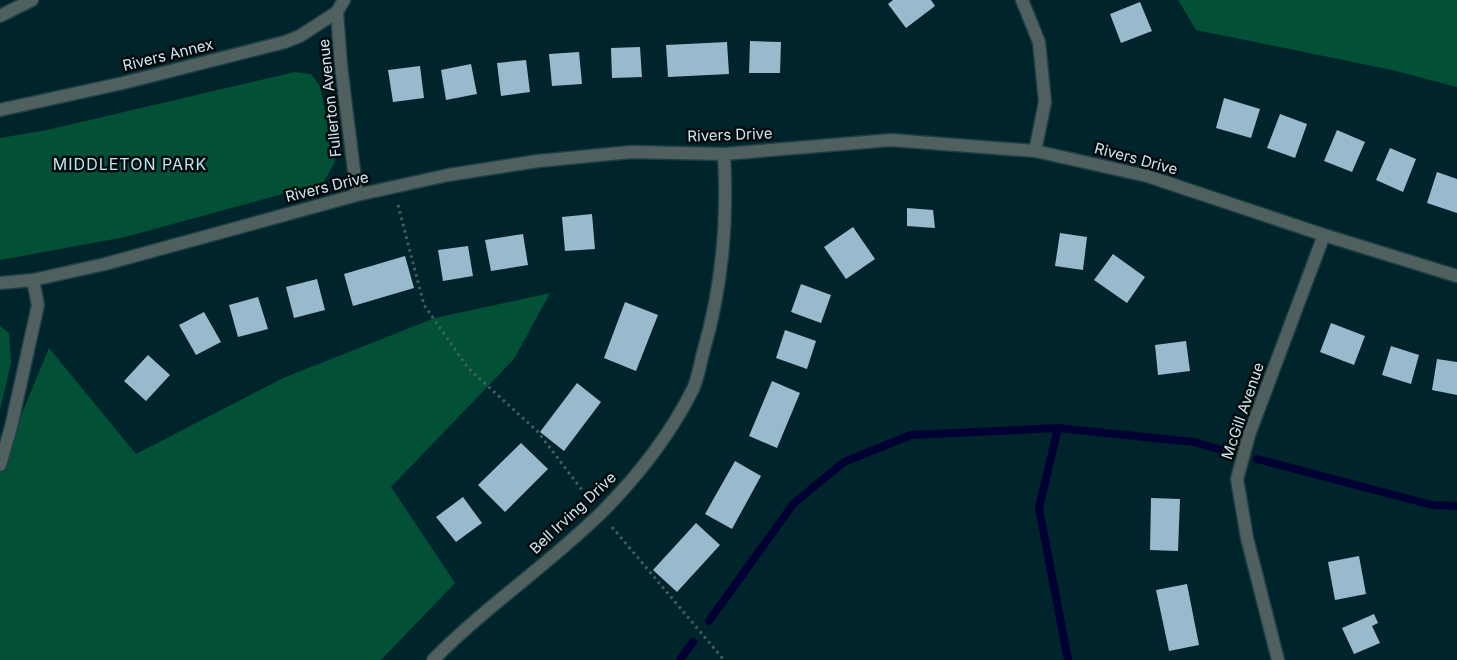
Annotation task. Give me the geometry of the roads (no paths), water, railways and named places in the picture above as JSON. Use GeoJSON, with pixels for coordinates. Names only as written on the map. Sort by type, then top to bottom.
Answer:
{"type":"FeatureCollection","features":[{"type":"Feature","properties":{"kind":"street"},"geometry":{"type":"LineString","coordinates":[[0,16],[32,0]]}},
{"type":"Feature","properties":{"kind":"street"},"geometry":{"type":"LineString","coordinates":[[337,12],[344,0]]}},
{"type":"Feature","properties":{"kind":"street"},"geometry":{"type":"LineString","coordinates":[[1022,0],[1039,42],[1045,102],[1036,151]]}},
{"type":"Feature","properties":{"kind":"street","name":"Rivers Annex"},"geometry":{"type":"LineString","coordinates":[[0,110],[123,84],[285,42],[300,36],[337,12]]}},
{"type":"Feature","properties":{"kind":"street","name":"Fullerton Avenue"},"geometry":{"type":"LineString","coordinates":[[337,12],[341,66],[357,195]]}},
{"type":"Feature","properties":{"kind":"street","name":"Rivers Drive"},"geometry":{"type":"LineString","coordinates":[[0,283],[33,280],[105,264],[357,195],[448,175],[548,160],[631,152],[724,154],[891,140],[1036,151],[1147,176],[1324,235],[1457,276]]}},
{"type":"Feature","properties":{"kind":"street","name":"Bell Irving Drive"},"geometry":{"type":"LineString","coordinates":[[434,659],[600,513],[638,473],[664,438],[693,388],[711,326],[721,268],[726,186],[724,154]]}},
{"type":"Feature","properties":{"kind":"street","name":"McGill Avenue"},"geometry":{"type":"LineString","coordinates":[[1278,660],[1247,538],[1237,479],[1249,436],[1324,235]]}},
{"type":"Feature","properties":{"kind":"street"},"geometry":{"type":"LineString","coordinates":[[0,465],[11,427],[38,306],[33,280]]}},
{"type":"Feature","properties":{"kind":"waterway"},"geometry":{"type":"LineString","coordinates":[[1058,428],[1039,508],[1068,660]]}},
{"type":"Feature","properties":{"kind":"waterway"},"geometry":{"type":"LineString","coordinates":[[709,621],[794,503],[844,462],[911,435],[1058,428],[1194,442],[1218,449]]}},
{"type":"Feature","properties":{"kind":"waterway"},"geometry":{"type":"LineString","coordinates":[[1257,459],[1432,505],[1457,506]]}},
{"type":"Feature","properties":{"kind":"waterway"},"geometry":{"type":"LineString","coordinates":[[680,660],[693,642]]}},
{"type":"Feature","properties":{"kind":"district","name":"MIDDLETON PARK"},"geometry":{"type":"Point","coordinates":[130,164]}}]}
